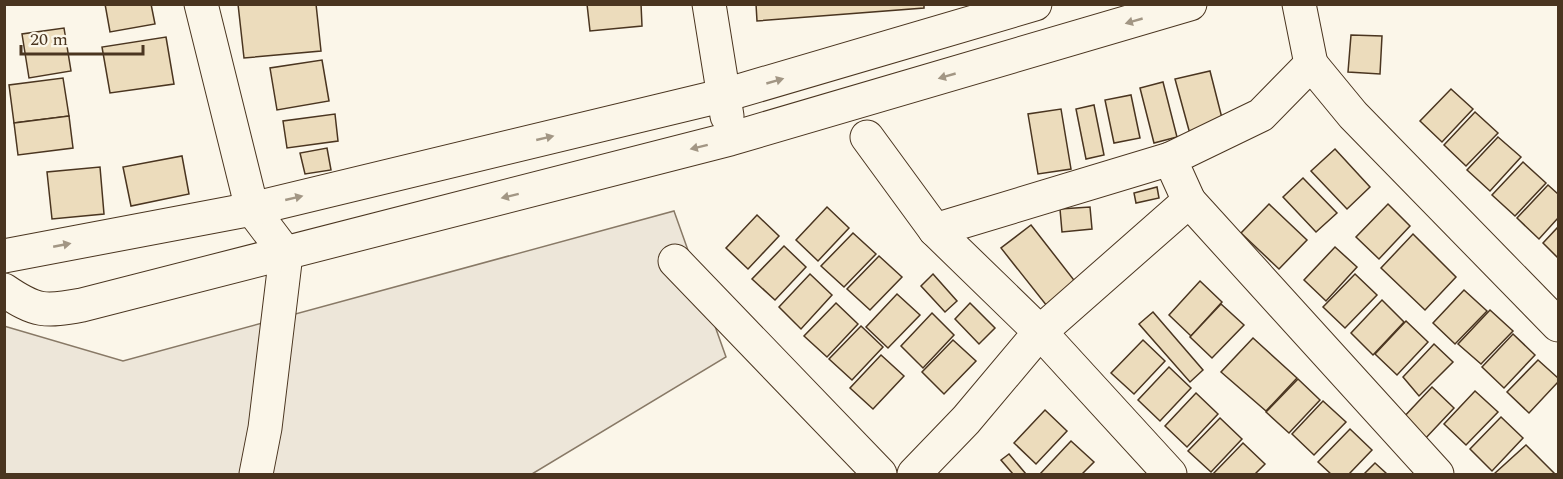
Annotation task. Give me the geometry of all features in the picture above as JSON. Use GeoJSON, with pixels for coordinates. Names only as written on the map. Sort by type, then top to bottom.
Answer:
{"type":"FeatureCollection","features":[{"type":"Feature","properties":{"kind":"street"},"geometry":{"type":"LineString","coordinates":[[201,4],[252,208],[286,254],[265,428],[256,474]]}},
{"type":"Feature","properties":{"kind":"street"},"geometry":{"type":"LineString","coordinates":[[709,4],[725,95],[730,139]]}},
{"type":"Feature","properties":{"kind":"street"},"geometry":{"type":"LineString","coordinates":[[4,256],[252,208],[725,95],[1035,4]]}},
{"type":"Feature","properties":{"kind":"street"},"geometry":{"type":"LineString","coordinates":[[4,290],[24,303],[50,311],[82,305],[730,139],[1190,4]]}},
{"type":"Feature","properties":{"kind":"street"},"geometry":{"type":"LineString","coordinates":[[1299,4],[1311,64],[1353,115],[1558,325]]}},
{"type":"Feature","properties":{"kind":"street"},"geometry":{"type":"LineString","coordinates":[[935,230],[1170,159],[1261,115],[1311,64]]}},
{"type":"Feature","properties":{"kind":"street"},"geometry":{"type":"LineString","coordinates":[[867,136],[935,230],[1040,332],[1170,474]]}},
{"type":"Feature","properties":{"kind":"street"},"geometry":{"type":"LineString","coordinates":[[1170,159],[1189,201],[1437,474]]}},
{"type":"Feature","properties":{"kind":"street"},"geometry":{"type":"LineString","coordinates":[[914,474],[966,420],[1040,332],[1189,201]]}},
{"type":"Feature","properties":{"kind":"street"},"geometry":{"type":"LineString","coordinates":[[675,261],[880,474]]}},
{"type":"Feature","properties":{"kind":"shaded area"},"geometry":{"type":"Polygon","coordinates":[[[674,211],[726,357],[532,474],[5,474],[4,326],[123,361],[674,211]]]}},
{"type":"Feature","properties":{"kind":"building"},"geometry":{"type":"Polygon","coordinates":[[[105,4],[151,4],[155,24],[110,32],[105,4]]]}},
{"type":"Feature","properties":{"kind":"building"},"geometry":{"type":"Polygon","coordinates":[[[238,4],[316,4],[321,51],[244,58],[238,4]]]}},
{"type":"Feature","properties":{"kind":"building"},"geometry":{"type":"Polygon","coordinates":[[[587,4],[641,4],[642,26],[590,31],[587,4]]]}},
{"type":"Feature","properties":{"kind":"building"},"geometry":{"type":"Polygon","coordinates":[[[756,4],[924,4],[924,8],[757,21],[756,4]]]}},
{"type":"Feature","properties":{"kind":"building"},"geometry":{"type":"Polygon","coordinates":[[[64,28],[71,71],[29,78],[22,34],[64,28]]]}},
{"type":"Feature","properties":{"kind":"building"},"geometry":{"type":"Polygon","coordinates":[[[1351,35],[1382,36],[1380,74],[1348,72],[1351,35]]]}},
{"type":"Feature","properties":{"kind":"building"},"geometry":{"type":"Polygon","coordinates":[[[166,37],[174,84],[110,93],[102,47],[166,37]]]}},
{"type":"Feature","properties":{"kind":"building"},"geometry":{"type":"Polygon","coordinates":[[[322,60],[329,101],[277,110],[270,68],[322,60]]]}},
{"type":"Feature","properties":{"kind":"building"},"geometry":{"type":"Polygon","coordinates":[[[1210,71],[1224,126],[1190,134],[1175,79],[1210,71]]]}},
{"type":"Feature","properties":{"kind":"building"},"geometry":{"type":"Polygon","coordinates":[[[63,78],[69,116],[14,123],[9,85],[63,78]]]}},
{"type":"Feature","properties":{"kind":"building"},"geometry":{"type":"Polygon","coordinates":[[[1163,82],[1177,137],[1154,143],[1140,88],[1163,82]]]}},
{"type":"Feature","properties":{"kind":"building"},"geometry":{"type":"Polygon","coordinates":[[[1451,89],[1473,109],[1442,142],[1420,121],[1451,89]]]}},
{"type":"Feature","properties":{"kind":"building"},"geometry":{"type":"Polygon","coordinates":[[[1131,95],[1140,138],[1114,143],[1105,100],[1131,95]]]}},
{"type":"Feature","properties":{"kind":"building"},"geometry":{"type":"Polygon","coordinates":[[[1094,105],[1104,155],[1086,159],[1076,109],[1094,105]]]}},
{"type":"Feature","properties":{"kind":"building"},"geometry":{"type":"Polygon","coordinates":[[[1061,109],[1071,169],[1038,174],[1028,114],[1061,109]]]}},
{"type":"Feature","properties":{"kind":"building"},"geometry":{"type":"Polygon","coordinates":[[[1475,112],[1498,133],[1466,166],[1444,145],[1475,112]]]}},
{"type":"Feature","properties":{"kind":"building"},"geometry":{"type":"Polygon","coordinates":[[[335,114],[338,141],[287,148],[283,121],[335,114]]]}},
{"type":"Feature","properties":{"kind":"building"},"geometry":{"type":"Polygon","coordinates":[[[69,116],[73,148],[18,155],[14,123],[69,116]]]}},
{"type":"Feature","properties":{"kind":"building"},"geometry":{"type":"Polygon","coordinates":[[[1498,137],[1521,157],[1490,191],[1467,170],[1498,137]]]}},
{"type":"Feature","properties":{"kind":"building"},"geometry":{"type":"Polygon","coordinates":[[[327,148],[331,170],[305,174],[300,153],[327,148]]]}},
{"type":"Feature","properties":{"kind":"building"},"geometry":{"type":"Polygon","coordinates":[[[1335,149],[1370,187],[1347,209],[1311,171],[1335,149]]]}},
{"type":"Feature","properties":{"kind":"building"},"geometry":{"type":"Polygon","coordinates":[[[182,156],[189,194],[131,206],[123,167],[182,156]]]}},
{"type":"Feature","properties":{"kind":"building"},"geometry":{"type":"Polygon","coordinates":[[[1523,162],[1546,183],[1515,216],[1492,195],[1523,162]]]}},
{"type":"Feature","properties":{"kind":"building"},"geometry":{"type":"Polygon","coordinates":[[[100,167],[104,214],[52,219],[47,172],[100,167]]]}},
{"type":"Feature","properties":{"kind":"building"},"geometry":{"type":"Polygon","coordinates":[[[1303,178],[1337,213],[1316,232],[1283,197],[1303,178]]]}},
{"type":"Feature","properties":{"kind":"building"},"geometry":{"type":"Polygon","coordinates":[[[1548,185],[1558,194],[1558,218],[1539,239],[1517,218],[1548,185]]]}},
{"type":"Feature","properties":{"kind":"building"},"geometry":{"type":"Polygon","coordinates":[[[1157,187],[1159,198],[1136,203],[1134,193],[1157,187]]]}},
{"type":"Feature","properties":{"kind":"building"},"geometry":{"type":"Polygon","coordinates":[[[1269,204],[1307,240],[1279,269],[1241,233],[1269,204]]]}},
{"type":"Feature","properties":{"kind":"building"},"geometry":{"type":"Polygon","coordinates":[[[1388,204],[1410,226],[1379,259],[1356,237],[1388,204]]]}},
{"type":"Feature","properties":{"kind":"building"},"geometry":{"type":"Polygon","coordinates":[[[827,207],[849,228],[818,261],[796,240],[827,207]]]}},
{"type":"Feature","properties":{"kind":"building"},"geometry":{"type":"Polygon","coordinates":[[[1090,207],[1092,229],[1062,232],[1060,209],[1090,207]]]}},
{"type":"Feature","properties":{"kind":"building"},"geometry":{"type":"Polygon","coordinates":[[[757,215],[779,236],[748,269],[726,248],[757,215]]]}},
{"type":"Feature","properties":{"kind":"building"},"geometry":{"type":"Polygon","coordinates":[[[1031,225],[1077,284],[1047,306],[1001,248],[1031,225]]]}},
{"type":"Feature","properties":{"kind":"building"},"geometry":{"type":"Polygon","coordinates":[[[1558,227],[1558,258],[1543,243],[1558,227]]]}},
{"type":"Feature","properties":{"kind":"building"},"geometry":{"type":"Polygon","coordinates":[[[853,233],[876,254],[844,287],[821,266],[853,233]]]}},
{"type":"Feature","properties":{"kind":"building"},"geometry":{"type":"Polygon","coordinates":[[[1413,234],[1456,277],[1425,310],[1381,268],[1413,234]]]}},
{"type":"Feature","properties":{"kind":"building"},"geometry":{"type":"Polygon","coordinates":[[[784,246],[806,267],[775,300],[752,279],[784,246]]]}},
{"type":"Feature","properties":{"kind":"building"},"geometry":{"type":"Polygon","coordinates":[[[1335,247],[1357,267],[1326,301],[1304,280],[1335,247]]]}},
{"type":"Feature","properties":{"kind":"building"},"geometry":{"type":"Polygon","coordinates":[[[879,256],[902,277],[870,310],[847,289],[879,256]]]}},
{"type":"Feature","properties":{"kind":"building"},"geometry":{"type":"Polygon","coordinates":[[[810,274],[832,295],[801,329],[779,307],[810,274]]]}},
{"type":"Feature","properties":{"kind":"building"},"geometry":{"type":"Polygon","coordinates":[[[933,274],[957,301],[945,312],[921,286],[933,274]]]}},
{"type":"Feature","properties":{"kind":"building"},"geometry":{"type":"Polygon","coordinates":[[[1355,274],[1377,295],[1345,328],[1323,307],[1355,274]]]}},
{"type":"Feature","properties":{"kind":"building"},"geometry":{"type":"Polygon","coordinates":[[[1200,281],[1222,302],[1191,336],[1169,315],[1200,281]]]}},
{"type":"Feature","properties":{"kind":"building"},"geometry":{"type":"Polygon","coordinates":[[[1464,290],[1487,311],[1455,344],[1433,323],[1464,290]]]}},
{"type":"Feature","properties":{"kind":"building"},"geometry":{"type":"Polygon","coordinates":[[[897,294],[920,315],[888,348],[866,327],[897,294]]]}},
{"type":"Feature","properties":{"kind":"building"},"geometry":{"type":"Polygon","coordinates":[[[1382,300],[1404,322],[1373,355],[1351,333],[1382,300]]]}},
{"type":"Feature","properties":{"kind":"building"},"geometry":{"type":"Polygon","coordinates":[[[836,303],[858,324],[827,357],[804,336],[836,303]]]}},
{"type":"Feature","properties":{"kind":"building"},"geometry":{"type":"Polygon","coordinates":[[[970,303],[995,328],[979,344],[955,319],[970,303]]]}},
{"type":"Feature","properties":{"kind":"building"},"geometry":{"type":"Polygon","coordinates":[[[1221,304],[1244,325],[1212,358],[1190,337],[1221,304]]]}},
{"type":"Feature","properties":{"kind":"building"},"geometry":{"type":"Polygon","coordinates":[[[1490,310],[1513,331],[1481,364],[1458,344],[1490,310]]]}},
{"type":"Feature","properties":{"kind":"building"},"geometry":{"type":"Polygon","coordinates":[[[1153,312],[1203,370],[1190,382],[1139,324],[1153,312]]]}},
{"type":"Feature","properties":{"kind":"building"},"geometry":{"type":"Polygon","coordinates":[[[932,313],[954,335],[923,368],[901,346],[932,313]]]}},
{"type":"Feature","properties":{"kind":"building"},"geometry":{"type":"Polygon","coordinates":[[[1406,321],[1428,342],[1397,375],[1375,354],[1406,321]]]}},
{"type":"Feature","properties":{"kind":"building"},"geometry":{"type":"Polygon","coordinates":[[[861,326],[883,347],[852,380],[829,359],[861,326]]]}},
{"type":"Feature","properties":{"kind":"building"},"geometry":{"type":"Polygon","coordinates":[[[1513,334],[1535,355],[1504,388],[1482,367],[1513,334]]]}},
{"type":"Feature","properties":{"kind":"building"},"geometry":{"type":"Polygon","coordinates":[[[1253,338],[1297,378],[1266,411],[1221,372],[1253,338]]]}},
{"type":"Feature","properties":{"kind":"building"},"geometry":{"type":"Polygon","coordinates":[[[953,340],[976,361],[944,394],[922,372],[953,340]]]}},
{"type":"Feature","properties":{"kind":"building"},"geometry":{"type":"Polygon","coordinates":[[[1143,340],[1165,361],[1134,394],[1111,373],[1143,340]]]}},
{"type":"Feature","properties":{"kind":"building"},"geometry":{"type":"Polygon","coordinates":[[[1434,344],[1453,362],[1419,396],[1403,377],[1434,344]]]}},
{"type":"Feature","properties":{"kind":"building"},"geometry":{"type":"Polygon","coordinates":[[[881,355],[904,376],[873,409],[850,388],[881,355]]]}},
{"type":"Feature","properties":{"kind":"building"},"geometry":{"type":"Polygon","coordinates":[[[1538,360],[1558,378],[1558,382],[1529,413],[1507,392],[1538,360]]]}},
{"type":"Feature","properties":{"kind":"building"},"geometry":{"type":"Polygon","coordinates":[[[1169,367],[1191,388],[1160,421],[1138,400],[1169,367]]]}},
{"type":"Feature","properties":{"kind":"building"},"geometry":{"type":"Polygon","coordinates":[[[1298,379],[1320,400],[1289,433],[1266,412],[1298,379]]]}},
{"type":"Feature","properties":{"kind":"building"},"geometry":{"type":"Polygon","coordinates":[[[1432,387],[1454,408],[1423,441],[1401,420],[1432,387]]]}},
{"type":"Feature","properties":{"kind":"building"},"geometry":{"type":"Polygon","coordinates":[[[1475,391],[1498,412],[1466,445],[1444,424],[1475,391]]]}},
{"type":"Feature","properties":{"kind":"building"},"geometry":{"type":"Polygon","coordinates":[[[1196,393],[1218,414],[1187,447],[1165,426],[1196,393]]]}},
{"type":"Feature","properties":{"kind":"building"},"geometry":{"type":"Polygon","coordinates":[[[1323,401],[1346,422],[1314,455],[1292,434],[1323,401]]]}},
{"type":"Feature","properties":{"kind":"building"},"geometry":{"type":"Polygon","coordinates":[[[1045,410],[1067,431],[1036,464],[1014,443],[1045,410]]]}},
{"type":"Feature","properties":{"kind":"building"},"geometry":{"type":"Polygon","coordinates":[[[1501,417],[1523,438],[1492,471],[1470,449],[1501,417]]]}},
{"type":"Feature","properties":{"kind":"building"},"geometry":{"type":"Polygon","coordinates":[[[1220,418],[1242,439],[1211,472],[1188,451],[1220,418]]]}},
{"type":"Feature","properties":{"kind":"building"},"geometry":{"type":"Polygon","coordinates":[[[1350,429],[1372,450],[1349,474],[1331,474],[1318,462],[1350,429]]]}},
{"type":"Feature","properties":{"kind":"building"},"geometry":{"type":"Polygon","coordinates":[[[1071,441],[1094,462],[1082,474],[1040,474],[1071,441]]]}},
{"type":"Feature","properties":{"kind":"building"},"geometry":{"type":"Polygon","coordinates":[[[1243,443],[1265,464],[1255,474],[1213,474],[1243,443]]]}},
{"type":"Feature","properties":{"kind":"building"},"geometry":{"type":"Polygon","coordinates":[[[1526,445],[1555,474],[1494,474],[1526,445]]]}},
{"type":"Feature","properties":{"kind":"building"},"geometry":{"type":"Polygon","coordinates":[[[1009,454],[1026,474],[1013,474],[1001,460],[1009,454]]]}},
{"type":"Feature","properties":{"kind":"building"},"geometry":{"type":"Polygon","coordinates":[[[1375,463],[1387,474],[1364,474],[1375,463]]]}}]}
